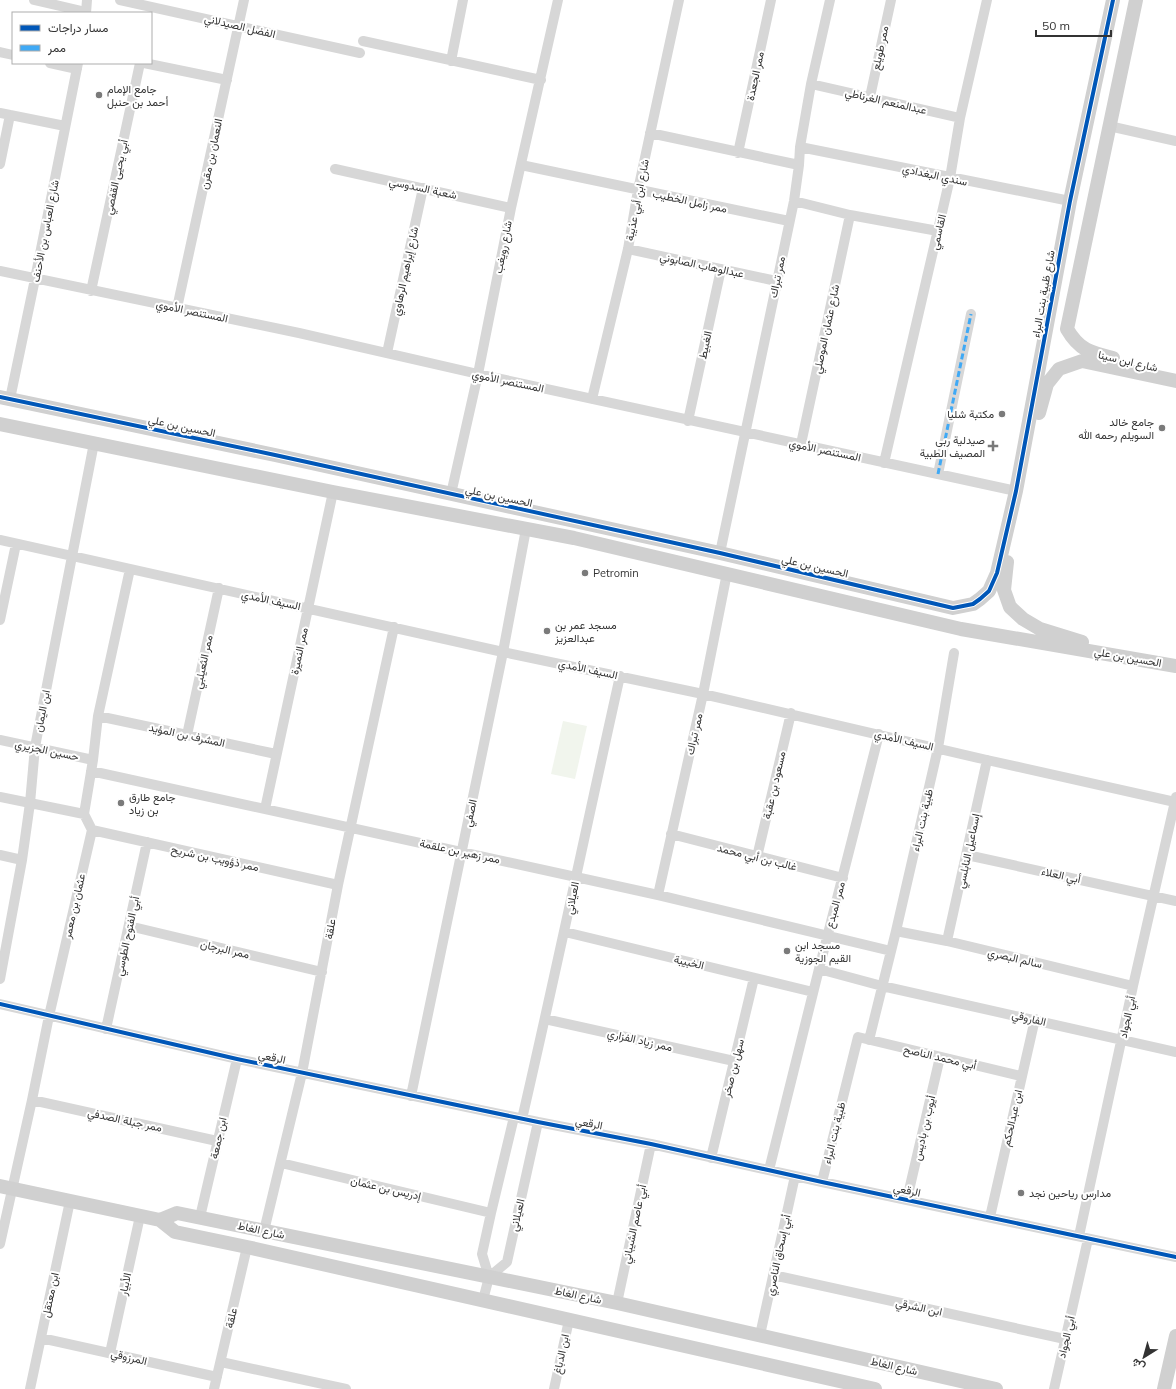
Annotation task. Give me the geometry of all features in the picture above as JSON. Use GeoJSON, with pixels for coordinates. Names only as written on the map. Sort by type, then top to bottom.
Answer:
{"type":"FeatureCollection","features":[{"type":"Feature","properties":{"kind":"street"},"geometry":{"type":"LineString","coordinates":[[34,0],[82,12]]}},
{"type":"Feature","properties":{"kind":"street"},"geometry":{"type":"LineString","coordinates":[[86,12],[87,0]]}},
{"type":"Feature","properties":{"kind":"street","name":"الفضل الصيدلاني"},"geometry":{"type":"LineString","coordinates":[[120,0],[360,53]]}},
{"type":"Feature","properties":{"kind":"street","name":"النعمان بن مقرن"},"geometry":{"type":"LineString","coordinates":[[177,308],[244,0]]}},
{"type":"Feature","properties":{"kind":"street"},"geometry":{"type":"LineString","coordinates":[[451,61],[463,0]]}},
{"type":"Feature","properties":{"kind":"street","name":"شارع رويغب"},"geometry":{"type":"LineString","coordinates":[[451,494],[478,374],[511,208],[558,0]]}},
{"type":"Feature","properties":{"kind":"street","name":"شارع ابن أبي عذيبة"},"geometry":{"type":"LineString","coordinates":[[592,400],[628,249],[638,190],[679,0]]}},
{"type":"Feature","properties":{"kind":"street","name":"ممر الجعدة"},"geometry":{"type":"LineString","coordinates":[[738,153],[771,0]]}},
{"type":"Feature","properties":{"kind":"street","name":"ممر تبراك"},"geometry":{"type":"LineString","coordinates":[[720,553],[794,201],[800,147],[811,84],[830,0]]}},
{"type":"Feature","properties":{"kind":"street","name":"ممر طويلع"},"geometry":{"type":"LineString","coordinates":[[870,97],[891,0]]}},
{"type":"Feature","properties":{"kind":"street","name":"القاسمي"},"geometry":{"type":"LineString","coordinates":[[884,463],[950,178],[960,118],[986,0]]}},
{"type":"Feature","properties":{"kind":"street","name":"شارع ظبية بنت البراء"},"geometry":{"type":"LineString","coordinates":[[989,590],[997,573],[1016,491],[1070,201],[1113,0]]}},
{"type":"Feature","properties":{"kind":"street"},"geometry":{"type":"LineString","coordinates":[[1136,0],[1109,126],[1176,141]]}},
{"type":"Feature","properties":{"kind":"street"},"geometry":{"type":"LineString","coordinates":[[363,41],[541,80]]}},
{"type":"Feature","properties":{"kind":"street"},"geometry":{"type":"LineString","coordinates":[[0,52],[12,55]]}},
{"type":"Feature","properties":{"kind":"street"},"geometry":{"type":"LineString","coordinates":[[59,64],[77,66]]}},
{"type":"Feature","properties":{"kind":"street","name":"أبي يحيى القفصي"},"geometry":{"type":"LineString","coordinates":[[91,291],[140,64]]}},
{"type":"Feature","properties":{"kind":"street"},"geometry":{"type":"LineString","coordinates":[[149,64],[227,80]]}},
{"type":"Feature","properties":{"kind":"street","name":"شارع العباس بن الأحنف"},"geometry":{"type":"LineString","coordinates":[[5,398],[35,279],[77,66]]}},
{"type":"Feature","properties":{"kind":"street","name":"عبدالمنعم الغرناطي"},"geometry":{"type":"LineString","coordinates":[[811,84],[960,118]]}},
{"type":"Feature","properties":{"kind":"street"},"geometry":{"type":"LineString","coordinates":[[0,164],[5,114],[65,126]]}},
{"type":"Feature","properties":{"kind":"street","name":"شارع ابن سينا"},"geometry":{"type":"LineString","coordinates":[[1109,126],[1067,329],[1078,346],[1096,354],[1176,372]]}},
{"type":"Feature","properties":{"kind":"street"},"geometry":{"type":"LineString","coordinates":[[650,133],[799,165]]}},
{"type":"Feature","properties":{"kind":"street","name":"سندي البغدادي"},"geometry":{"type":"LineString","coordinates":[[800,147],[1070,201]]}},
{"type":"Feature","properties":{"kind":"street","name":"ممر زامل الخطيب"},"geometry":{"type":"LineString","coordinates":[[521,165],[789,221]]}},
{"type":"Feature","properties":{"kind":"street","name":"شعبة السدوسي"},"geometry":{"type":"LineString","coordinates":[[334,169],[511,208]]}},
{"type":"Feature","properties":{"kind":"street","name":"شارع إبراهيم الرهاوي"},"geometry":{"type":"LineString","coordinates":[[386,353],[423,188]]}},
{"type":"Feature","properties":{"kind":"street"},"geometry":{"type":"LineString","coordinates":[[794,201],[850,215],[938,231]]}},
{"type":"Feature","properties":{"kind":"street","name":"شارع عثمان الموصلي"},"geometry":{"type":"LineString","coordinates":[[802,444],[850,215]]}},
{"type":"Feature","properties":{"kind":"street","name":"عبدالوهاب الصابوني"},"geometry":{"type":"LineString","coordinates":[[628,249],[776,282]]}},
{"type":"Feature","properties":{"kind":"street","name":"الغبيط"},"geometry":{"type":"LineString","coordinates":[[688,421],[721,270]]}},
{"type":"Feature","properties":{"kind":"street","name":"المستنصر الأموي"},"geometry":{"type":"LineString","coordinates":[[0,271],[386,353],[592,400],[1016,491]]}},
{"type":"Feature","properties":{"kind":"street"},"geometry":{"type":"LineString","coordinates":[[938,474],[971,314]]}},
{"type":"Feature","properties":{"kind":"street"},"geometry":{"type":"LineString","coordinates":[[1135,658],[1040,629],[1023,619],[1010,607],[1004,590],[1016,491],[1047,384],[1059,369],[1082,361],[1176,380]]}},
{"type":"Feature","properties":{"kind":"street","name":"الحسين بن علي"},"geometry":{"type":"LineString","coordinates":[[5,398],[267,453],[720,553],[953,608],[973,604],[989,590]]}},
{"type":"Feature","properties":{"kind":"street","name":"الحسين بن علي"},"geometry":{"type":"LineString","coordinates":[[0,424],[332,492],[574,538],[961,629],[1176,666]]}},
{"type":"Feature","properties":{"kind":"street","name":"ابن اليمان"},"geometry":{"type":"LineString","coordinates":[[0,979],[22,860],[30,803],[35,747],[94,443]]}},
{"type":"Feature","properties":{"kind":"street","name":"ممر النميرة"},"geometry":{"type":"LineString","coordinates":[[265,809],[332,492]]}},
{"type":"Feature","properties":{"kind":"street","name":"الصفي"},"geometry":{"type":"LineString","coordinates":[[411,1096],[504,652],[526,529]]}},
{"type":"Feature","properties":{"kind":"street","name":"السيف الأمدي"},"geometry":{"type":"LineString","coordinates":[[0,540],[504,652],[791,713],[987,760],[1175,799]]}},
{"type":"Feature","properties":{"kind":"street"},"geometry":{"type":"LineString","coordinates":[[0,620],[16,544]]}},
{"type":"Feature","properties":{"kind":"street"},"geometry":{"type":"LineString","coordinates":[[92,830],[84,814],[93,760],[98,716],[130,569]]}},
{"type":"Feature","properties":{"kind":"street","name":"ممر تبراك"},"geometry":{"type":"LineString","coordinates":[[658,895],[703,694],[727,573]]}},
{"type":"Feature","properties":{"kind":"street","name":"ممر الثعيلبي"},"geometry":{"type":"LineString","coordinates":[[187,735],[219,588]]}},
{"type":"Feature","properties":{"kind":"street","name":"علقة"},"geometry":{"type":"LineString","coordinates":[[264,1231],[302,1073],[338,885],[394,627]]}},
{"type":"Feature","properties":{"kind":"street","name":"ظبية بنت البراء"},"geometry":{"type":"LineString","coordinates":[[869,1040],[896,931],[938,748],[954,653]]}},
{"type":"Feature","properties":{"kind":"street","name":"العيلاني"},"geometry":{"type":"LineString","coordinates":[[538,1122],[506,1262],[489,1277],[482,1254],[491,1213],[546,1019],[620,676]]}},
{"type":"Feature","properties":{"kind":"street","name":"مسعود بن عقبة"},"geometry":{"type":"LineString","coordinates":[[757,857],[791,713]]}},
{"type":"Feature","properties":{"kind":"street","name":"المشرف بن المؤيد"},"geometry":{"type":"LineString","coordinates":[[98,716],[276,754]]}},
{"type":"Feature","properties":{"kind":"street","name":"ممر المبدع"},"geometry":{"type":"LineString","coordinates":[[769,1170],[818,969],[843,878],[879,734]]}},
{"type":"Feature","properties":{"kind":"street","name":"حسين الجزيري"},"geometry":{"type":"LineString","coordinates":[[0,740],[93,760]]}},
{"type":"Feature","properties":{"kind":"street","name":"إسماعيل النابلسي"},"geometry":{"type":"LineString","coordinates":[[947,941],[987,760]]}},
{"type":"Feature","properties":{"kind":"street","name":"ممر زهير بن علقمة"},"geometry":{"type":"LineString","coordinates":[[91,772],[576,876],[890,951]]}},
{"type":"Feature","properties":{"kind":"street"},"geometry":{"type":"LineString","coordinates":[[0,797],[84,814]]}},
{"type":"Feature","properties":{"kind":"street","name":"أبي الجواد"},"geometry":{"type":"LineString","coordinates":[[1054,1389],[1065,1339],[1122,1039],[1175,799]]}},
{"type":"Feature","properties":{"kind":"street","name":"ممر ذؤويب بن شريح"},"geometry":{"type":"LineString","coordinates":[[92,830],[338,885]]}},
{"type":"Feature","properties":{"kind":"street","name":"عثمان بن معمر"},"geometry":{"type":"LineString","coordinates":[[0,1244],[6,1187],[32,1100],[49,1016],[92,830]]}},
{"type":"Feature","properties":{"kind":"street","name":"غالب بن أبي محمد"},"geometry":{"type":"LineString","coordinates":[[671,834],[843,878]]}},
{"type":"Feature","properties":{"kind":"street","name":"أبي الفتوح الطوسي"},"geometry":{"type":"LineString","coordinates":[[106,1029],[147,842]]}},
{"type":"Feature","properties":{"kind":"street","name":"أبي العلاء"},"geometry":{"type":"LineString","coordinates":[[967,855],[1176,901]]}},
{"type":"Feature","properties":{"kind":"street"},"geometry":{"type":"LineString","coordinates":[[0,856],[22,860]]}},
{"type":"Feature","properties":{"kind":"street","name":"ممر البرجان"},"geometry":{"type":"LineString","coordinates":[[129,926],[322,972]]}},
{"type":"Feature","properties":{"kind":"street","name":"سالم البصري"},"geometry":{"type":"LineString","coordinates":[[896,931],[947,941],[1133,986]]}},
{"type":"Feature","properties":{"kind":"street","name":"الخبيبة"},"geometry":{"type":"LineString","coordinates":[[565,932],[813,992]]}},
{"type":"Feature","properties":{"kind":"street","name":"الفاروقي"},"geometry":{"type":"LineString","coordinates":[[818,969],[882,986],[1035,1019],[1176,1052]]}},
{"type":"Feature","properties":{"kind":"street","name":"سهل بن صخر"},"geometry":{"type":"LineString","coordinates":[[711,1158],[754,978]]}},
{"type":"Feature","properties":{"kind":"street","name":"الرقعي"},"geometry":{"type":"LineString","coordinates":[[0,1004],[302,1073],[651,1144],[1176,1257]]}},
{"type":"Feature","properties":{"kind":"street","name":"ممر زياد الفزاري"},"geometry":{"type":"LineString","coordinates":[[546,1019],[734,1061]]}},
{"type":"Feature","properties":{"kind":"street","name":"ابن عبدالحكم"},"geometry":{"type":"LineString","coordinates":[[990,1217],[1035,1019]]}},
{"type":"Feature","properties":{"kind":"street","name":"ظبية بنت البراء"},"geometry":{"type":"LineString","coordinates":[[822,1182],[858,1037]]}},
{"type":"Feature","properties":{"kind":"street","name":"أبي محمد الناصح"},"geometry":{"type":"LineString","coordinates":[[858,1037],[1021,1076]]}},
{"type":"Feature","properties":{"kind":"street","name":"أيوب بن باديس"},"geometry":{"type":"LineString","coordinates":[[907,1199],[940,1057]]}},
{"type":"Feature","properties":{"kind":"street","name":"ابن جمعة"},"geometry":{"type":"LineString","coordinates":[[200,1217],[237,1059]]}},
{"type":"Feature","properties":{"kind":"street","name":"ممر جبلة الصدفي"},"geometry":{"type":"LineString","coordinates":[[32,1100],[218,1140]]}},
{"type":"Feature","properties":{"kind":"street","name":"أبي عاصم الشيباني"},"geometry":{"type":"LineString","coordinates":[[617,1303],[651,1144]]}},
{"type":"Feature","properties":{"kind":"street","name":"إدريس بن عثمان"},"geometry":{"type":"LineString","coordinates":[[281,1163],[491,1213]]}},
{"type":"Feature","properties":{"kind":"street","name":"أبي إسحاق الناصري"},"geometry":{"type":"LineString","coordinates":[[760,1335],[795,1176]]}},
{"type":"Feature","properties":{"kind":"street","name":"شارع الغاط"},"geometry":{"type":"LineString","coordinates":[[6,1187],[160,1220],[175,1232],[248,1246],[857,1387],[875,1389]]}},
{"type":"Feature","properties":{"kind":"street","name":"ابن معتقل"},"geometry":{"type":"LineString","coordinates":[[30,1389],[70,1201]]}},
{"type":"Feature","properties":{"kind":"street","name":"شارع الغاط"},"geometry":{"type":"LineString","coordinates":[[160,1220],[177,1213],[200,1217],[617,1303],[996,1389]]}},
{"type":"Feature","properties":{"kind":"street","name":"الأبيار"},"geometry":{"type":"LineString","coordinates":[[110,1353],[140,1216]]}},
{"type":"Feature","properties":{"kind":"street","name":"علقة"},"geometry":{"type":"LineString","coordinates":[[214,1389],[248,1246]]}},
{"type":"Feature","properties":{"kind":"street","name":"ابن الشرقي"},"geometry":{"type":"LineString","coordinates":[[773,1276],[1065,1339]]}},
{"type":"Feature","properties":{"kind":"street"},"geometry":{"type":"LineString","coordinates":[[483,1300],[489,1277]]}},
{"type":"Feature","properties":{"kind":"street","name":"ابن الدباغ"},"geometry":{"type":"LineString","coordinates":[[554,1389],[569,1320]]}},
{"type":"Feature","properties":{"kind":"street"},"geometry":{"type":"LineString","coordinates":[[1164,1389],[1176,1336]]}},
{"type":"Feature","properties":{"kind":"street","name":"المرزوقي"},"geometry":{"type":"LineString","coordinates":[[41,1338],[217,1377]]}},
{"type":"Feature","properties":{"kind":"street"},"geometry":{"type":"LineString","coordinates":[[221,1362],[322,1386],[346,1389]]}},
{"type":"Feature","properties":{"kind":"shaded area"},"geometry":{"type":"Polygon","coordinates":[[[563,721],[587,726],[575,779],[551,774],[563,721]]]}},
{"type":"Feature","properties":{"kind":"marked path"},"geometry":{"type":"LineString","coordinates":[[938,474],[971,314]]}},
{"type":"Feature","properties":{"kind":"cycle path"},"geometry":{"type":"LineString","coordinates":[[0,397],[275,455],[720,553],[953,608],[973,604],[989,591],[997,573],[1016,491],[1070,201],[1113,0]]}},
{"type":"Feature","properties":{"kind":"cycle path"},"geometry":{"type":"LineString","coordinates":[[0,1004],[237,1059],[651,1144],[1176,1257]]}},
{"type":"Feature","properties":{"kind":"place","name":"جامع الإمام أحمد بن حنبل"},"geometry":{"type":"Point","coordinates":[99,95]}},
{"type":"Feature","properties":{"kind":"place","name":"مكتبة شليا"},"geometry":{"type":"Point","coordinates":[1002,414]}},
{"type":"Feature","properties":{"kind":"place","name":"جامع خالد السويلم رحمه الله"},"geometry":{"type":"Point","coordinates":[1162,428]}},
{"type":"Feature","properties":{"kind":"place","name":"صيدلية ربى المصيف الطبية"},"geometry":{"type":"Point","coordinates":[993,446]}},
{"type":"Feature","properties":{"kind":"place","name":"Petromin"},"geometry":{"type":"Point","coordinates":[585,573]}},
{"type":"Feature","properties":{"kind":"place","name":"مسجد عمر بن عبدالعزيز"},"geometry":{"type":"Point","coordinates":[547,631]}},
{"type":"Feature","properties":{"kind":"place","name":"جامع طارق بن زياد"},"geometry":{"type":"Point","coordinates":[121,803]}},
{"type":"Feature","properties":{"kind":"place","name":"مسجد ابن القيم الجوزية"},"geometry":{"type":"Point","coordinates":[787,951]}},
{"type":"Feature","properties":{"kind":"place","name":"مدارس رياحين نجد"},"geometry":{"type":"Point","coordinates":[1021,1193]}}]}
